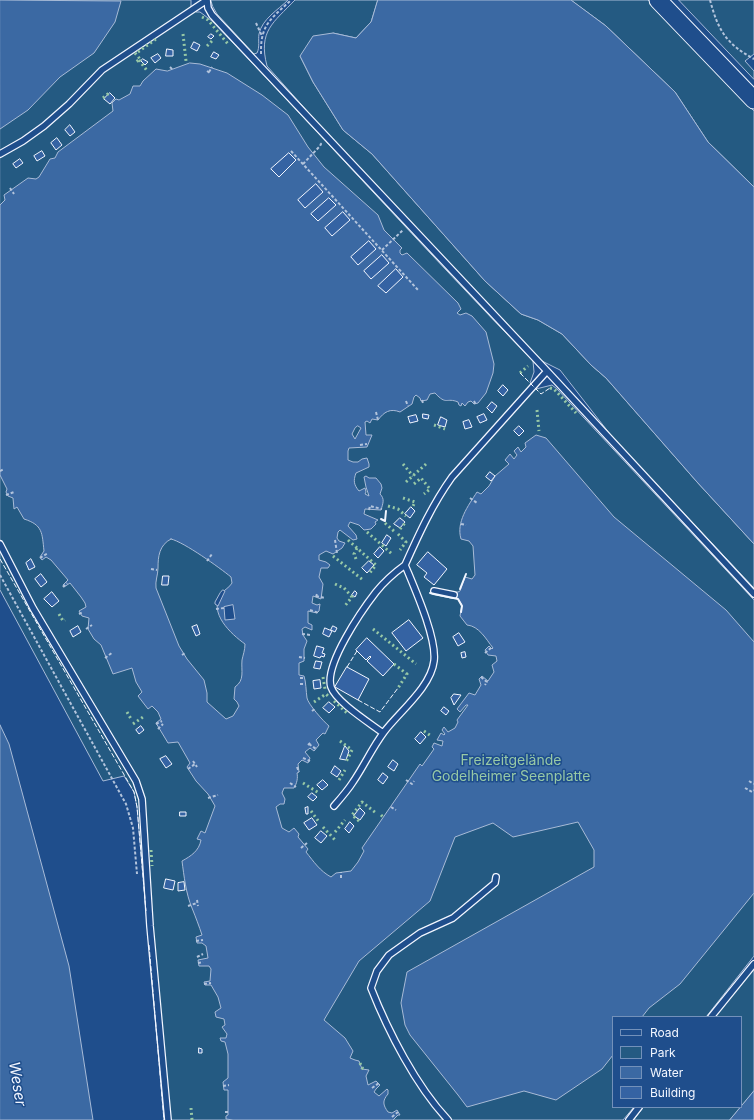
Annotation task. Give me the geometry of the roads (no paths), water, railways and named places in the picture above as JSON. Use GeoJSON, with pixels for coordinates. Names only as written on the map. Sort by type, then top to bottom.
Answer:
{"type":"FeatureCollection","features":[{"type":"Feature","properties":{"kind":"main road"},"geometry":{"type":"LineString","coordinates":[[658,0],[754,100]]}},
{"type":"Feature","properties":{"kind":"lane"},"geometry":{"type":"LineString","coordinates":[[0,154],[23,141],[44,126],[69,104],[102,70],[207,0],[208,8],[212,15],[547,371],[754,594]]}},
{"type":"Feature","properties":{"kind":"lane"},"geometry":{"type":"LineString","coordinates":[[383,733],[334,694],[330,680],[339,650],[350,629],[376,592],[404,565],[429,512],[438,496],[452,477],[547,371]]}},
{"type":"Feature","properties":{"kind":"lane"},"geometry":{"type":"LineString","coordinates":[[0,544],[33,608],[140,790],[142,799],[150,926],[168,1120]]}},
{"type":"Feature","properties":{"kind":"lane"},"geometry":{"type":"LineString","coordinates":[[334,806],[353,782],[383,733],[424,684],[432,671],[434,648],[414,589],[404,565]]}},
{"type":"Feature","properties":{"kind":"lane"},"geometry":{"type":"LineString","coordinates":[[434,591],[454,595]]}},
{"type":"Feature","properties":{"kind":"lane"},"geometry":{"type":"LineString","coordinates":[[448,1120],[412,1073],[371,988],[377,971],[389,955],[420,933],[453,918],[495,883],[496,877]]}},
{"type":"Feature","properties":{"kind":"lane"},"geometry":{"type":"LineString","coordinates":[[712,1016],[754,964]]}},
{"type":"Feature","properties":{"kind":"lane"},"geometry":{"type":"LineString","coordinates":[[629,1120],[638,1108]]}},
{"type":"Feature","properties":{"kind":"water"},"geometry":{"type":"Polygon","coordinates":[[[0,0],[121,1],[115,22],[94,53],[60,77],[28,110],[0,129],[0,0]]]}},
{"type":"Feature","properties":{"kind":"water"},"geometry":{"type":"Polygon","coordinates":[[[378,0],[571,0],[606,26],[675,92],[708,142],[754,187],[754,544],[697,482],[606,378],[591,365],[562,334],[538,320],[521,314],[485,281],[372,154],[343,130],[313,82],[300,56],[313,36],[333,33],[356,38],[371,22],[378,0]]]}},
{"type":"Feature","properties":{"kind":"water","name":"Freizeitgelände Godelheimer Seenplatte"},"geometry":{"type":"Polygon","coordinates":[[[190,63],[200,64],[227,73],[262,95],[288,115],[308,147],[324,167],[378,215],[384,230],[402,248],[400,253],[402,255],[407,253],[458,303],[461,309],[457,313],[460,315],[466,313],[472,316],[486,332],[494,364],[493,373],[486,393],[478,403],[474,404],[471,401],[465,406],[462,403],[461,406],[458,402],[442,399],[435,393],[430,394],[427,400],[421,401],[416,395],[412,404],[400,412],[393,410],[385,413],[378,420],[372,419],[370,423],[367,421],[365,422],[366,435],[372,435],[367,447],[349,448],[348,460],[358,462],[367,458],[369,464],[369,467],[356,473],[354,483],[356,487],[359,491],[365,488],[365,494],[369,496],[364,477],[376,478],[381,484],[382,488],[380,494],[383,498],[383,503],[381,510],[365,509],[364,514],[378,520],[371,529],[364,530],[359,525],[350,522],[348,526],[356,535],[357,539],[353,540],[340,530],[337,538],[339,541],[345,543],[342,548],[333,554],[326,551],[319,555],[319,560],[330,565],[328,568],[321,568],[319,577],[323,584],[321,599],[313,596],[312,603],[317,605],[320,604],[319,611],[317,613],[308,611],[308,623],[312,625],[312,630],[305,627],[302,629],[303,635],[307,641],[304,649],[304,661],[299,663],[299,675],[304,676],[308,701],[316,713],[329,726],[325,734],[323,733],[316,740],[319,745],[314,751],[310,748],[305,752],[310,758],[308,763],[302,760],[298,764],[299,772],[297,773],[297,780],[294,788],[284,788],[282,793],[285,799],[284,804],[280,804],[276,807],[282,828],[289,832],[294,828],[299,834],[298,837],[308,849],[306,852],[320,869],[331,877],[336,873],[351,871],[364,851],[362,848],[420,764],[422,766],[434,749],[432,747],[434,743],[442,746],[443,741],[437,740],[441,733],[444,735],[445,734],[442,730],[444,727],[448,732],[455,728],[458,722],[457,720],[468,705],[466,705],[460,712],[457,709],[469,693],[475,695],[481,685],[479,679],[482,676],[488,681],[494,672],[492,665],[497,661],[496,656],[488,655],[485,650],[489,646],[492,649],[493,648],[479,630],[467,625],[460,616],[462,605],[458,599],[451,597],[452,592],[460,591],[465,577],[472,579],[475,575],[473,546],[469,541],[461,539],[461,520],[477,492],[481,494],[489,486],[495,476],[509,464],[505,460],[510,454],[514,459],[517,455],[514,451],[518,447],[521,452],[526,447],[525,443],[536,435],[546,438],[614,517],[726,610],[754,642],[754,893],[680,984],[649,1008],[643,1016],[612,1016],[612,1056],[602,1069],[556,1100],[524,1091],[467,1107],[410,1035],[405,1025],[401,1003],[407,972],[594,867],[594,850],[578,822],[513,837],[493,823],[455,837],[430,901],[359,961],[324,1020],[345,1038],[353,1051],[350,1058],[359,1061],[362,1069],[369,1070],[366,1076],[368,1085],[376,1081],[380,1085],[374,1092],[379,1096],[387,1089],[388,1090],[384,1103],[388,1112],[392,1113],[397,1110],[400,1115],[393,1120],[226,1119],[226,1116],[228,1115],[228,1090],[224,1090],[223,1082],[228,1078],[228,1054],[225,1042],[221,1041],[220,1038],[226,1038],[227,1034],[222,1027],[225,1025],[224,1019],[216,1017],[215,1012],[221,1008],[218,997],[211,985],[205,985],[204,982],[210,981],[211,969],[209,966],[199,966],[198,960],[208,958],[206,946],[202,943],[197,943],[196,937],[202,935],[188,897],[182,861],[191,855],[200,844],[201,840],[197,839],[201,831],[205,833],[215,806],[208,794],[196,781],[187,767],[190,763],[178,742],[168,743],[156,723],[161,719],[158,712],[152,706],[148,709],[138,696],[142,692],[136,682],[132,668],[113,674],[101,645],[94,639],[88,629],[89,618],[82,616],[79,611],[86,607],[85,603],[70,583],[64,587],[63,585],[68,580],[51,560],[46,557],[42,560],[40,557],[44,551],[43,539],[40,530],[35,524],[24,519],[17,507],[14,509],[13,498],[8,496],[6,492],[7,489],[0,475],[0,205],[5,200],[4,195],[28,178],[36,179],[39,177],[50,159],[55,158],[58,152],[113,111],[112,103],[116,99],[119,100],[130,94],[133,86],[140,86],[143,81],[156,69],[167,71],[190,63]],[[358,426],[355,428],[352,434],[355,439],[361,428],[358,426]],[[171,539],[164,545],[160,552],[156,588],[179,646],[187,659],[204,680],[207,693],[207,702],[226,719],[233,716],[239,706],[234,699],[235,687],[240,681],[242,675],[242,660],[245,644],[228,629],[219,616],[217,608],[221,594],[232,583],[231,577],[193,550],[171,539]]]}},
{"type":"Feature","properties":{"kind":"water","name":"Weser"},"geometry":{"type":"Polygon","coordinates":[[[0,725],[9,744],[69,966],[93,1120],[0,1120],[0,725]]]}},
{"type":"Feature","properties":{"kind":"water"},"geometry":{"type":"Polygon","coordinates":[[[754,1091],[754,1120],[730,1120],[740,1108],[742,1108],[742,1106],[754,1091]]]}}]}
